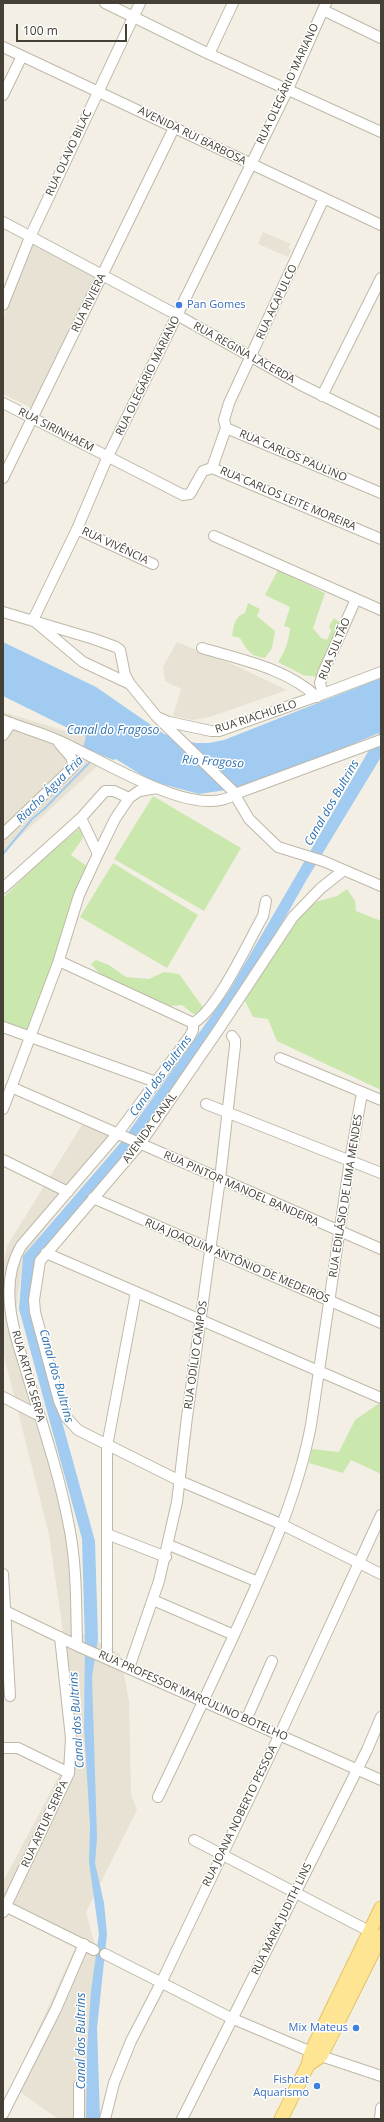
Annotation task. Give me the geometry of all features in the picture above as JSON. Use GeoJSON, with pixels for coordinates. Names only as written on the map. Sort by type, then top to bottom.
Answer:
{"type":"FeatureCollection","features":[{"type":"Feature","properties":{"kind":"main road"},"geometry":{"type":"LineString","coordinates":[[281,2119],[375,1934],[381,1908]]}},
{"type":"Feature","properties":{"kind":"street"},"geometry":{"type":"LineString","coordinates":[[105,3],[209,54],[381,132]]}},
{"type":"Feature","properties":{"kind":"street","name":"RUA OLAVO BILAC"},"geometry":{"type":"LineString","coordinates":[[3,305],[30,237],[140,3]]}},
{"type":"Feature","properties":{"kind":"street"},"geometry":{"type":"LineString","coordinates":[[209,54],[233,3]]}},
{"type":"Feature","properties":{"kind":"street"},"geometry":{"type":"LineString","coordinates":[[325,6],[381,38]]}},
{"type":"Feature","properties":{"kind":"street","name":"RUA OLEGÁRIO MARIANO"},"geometry":{"type":"LineString","coordinates":[[33,620],[77,529],[108,456],[250,164],[288,90],[325,6]]}},
{"type":"Feature","properties":{"kind":"street","name":"AVENIDA RUI BARBOSA"},"geometry":{"type":"LineString","coordinates":[[3,47],[381,225]]}},
{"type":"Feature","properties":{"kind":"street"},"geometry":{"type":"LineString","coordinates":[[3,95],[22,56]]}},
{"type":"Feature","properties":{"kind":"street","name":"RUA RIVIERA"},"geometry":{"type":"LineString","coordinates":[[3,478],[174,128]]}},
{"type":"Feature","properties":{"kind":"street","name":"RUA ACAPULCO"},"geometry":{"type":"LineString","coordinates":[[226,428],[224,420],[226,412],[324,198]]}},
{"type":"Feature","properties":{"kind":"street","name":"RUA REGINA LACERDA"},"geometry":{"type":"LineString","coordinates":[[3,222],[177,315],[251,358],[322,396],[381,424]]}},
{"type":"Feature","properties":{"kind":"street"},"geometry":{"type":"LineString","coordinates":[[322,396],[381,278]]}},
{"type":"Feature","properties":{"kind":"street","name":"RUA SIRINHAEM"},"geometry":{"type":"LineString","coordinates":[[3,403],[181,494],[189,494],[202,472],[212,468]]}},
{"type":"Feature","properties":{"kind":"street","name":"RUA CARLOS PAULINO"},"geometry":{"type":"LineString","coordinates":[[218,450],[226,428],[381,493]]}},
{"type":"Feature","properties":{"kind":"street","name":"RUA CARLOS LEITE MOREIRA"},"geometry":{"type":"LineString","coordinates":[[218,450],[212,468],[381,539]]}},
{"type":"Feature","properties":{"kind":"street","name":"RUA VIVÊNCIA"},"geometry":{"type":"LineString","coordinates":[[77,529],[153,564]]}},
{"type":"Feature","properties":{"kind":"street"},"geometry":{"type":"LineString","coordinates":[[214,536],[381,610]]}},
{"type":"Feature","properties":{"kind":"street","name":"RUA SULTÃO"},"geometry":{"type":"LineString","coordinates":[[320,695],[320,683],[323,673],[356,599]]}},
{"type":"Feature","properties":{"kind":"street"},"geometry":{"type":"LineString","coordinates":[[3,612],[33,620],[116,647],[120,650],[125,675],[130,684],[171,732],[234,792],[249,819],[278,847],[323,861],[381,886]]}},
{"type":"Feature","properties":{"kind":"street"},"geometry":{"type":"LineString","coordinates":[[33,620],[83,662],[130,684]]}},
{"type":"Feature","properties":{"kind":"street"},"geometry":{"type":"LineString","coordinates":[[202,648],[258,664],[304,684],[320,695]]}},
{"type":"Feature","properties":{"kind":"street","name":"RUA RIACHUELO"},"geometry":{"type":"LineString","coordinates":[[157,717],[206,730],[219,731],[381,672]]}},
{"type":"Feature","properties":{"kind":"street"},"geometry":{"type":"LineString","coordinates":[[3,735],[7,722],[55,739],[176,796],[205,802],[219,801],[234,792],[381,740]]}},
{"type":"Feature","properties":{"kind":"street"},"geometry":{"type":"LineString","coordinates":[[3,834],[74,766],[71,757],[55,739]]}},
{"type":"Feature","properties":{"kind":"street"},"geometry":{"type":"LineString","coordinates":[[3,1109],[59,961],[79,895],[98,854],[115,819],[129,798],[139,791],[158,788]]}},
{"type":"Feature","properties":{"kind":"street"},"geometry":{"type":"LineString","coordinates":[[3,888],[81,818],[106,790],[114,791],[129,798]]}},
{"type":"Feature","properties":{"kind":"street"},"geometry":{"type":"LineString","coordinates":[[81,818],[98,854]]}},
{"type":"Feature","properties":{"kind":"street","name":"AVENIDA CANAL"},"geometry":{"type":"LineString","coordinates":[[107,1446],[75,1428],[62,1410],[54,1388],[34,1305],[38,1265],[46,1253],[139,1143],[241,998],[283,931],[312,896],[344,870]]}},
{"type":"Feature","properties":{"kind":"street"},"geometry":{"type":"LineString","coordinates":[[59,961],[193,1023],[201,1018],[215,1002],[263,916],[266,901]]}},
{"type":"Feature","properties":{"kind":"street","name":"RUA ARTUR SERPA"},"geometry":{"type":"LineString","coordinates":[[79,1646],[72,1543],[40,1416],[11,1318],[10,1287],[14,1264],[21,1246],[121,1134],[156,1082],[190,1036],[193,1030],[193,1023]]}},
{"type":"Feature","properties":{"kind":"street"},"geometry":{"type":"LineString","coordinates":[[3,1027],[31,1035],[156,1082]]}},
{"type":"Feature","properties":{"kind":"street","name":"RUA ODÍLIO CAMPOS"},"geometry":{"type":"LineString","coordinates":[[129,1668],[153,1600],[166,1557],[180,1481],[200,1320],[220,1179],[235,1046],[235,1040],[232,1036]]}},
{"type":"Feature","properties":{"kind":"street"},"geometry":{"type":"LineString","coordinates":[[280,1058],[381,1100]]}},
{"type":"Feature","properties":{"kind":"street","name":"RUA PINTOR MANOEL BANDEIRA"},"geometry":{"type":"LineString","coordinates":[[11,1087],[121,1134],[340,1233],[381,1249]]}},
{"type":"Feature","properties":{"kind":"street","name":"RUA EDILÁSIO DE LIMA MENDES"},"geometry":{"type":"LineString","coordinates":[[158,1797],[204,1702],[258,1582],[281,1524],[305,1455],[330,1300],[350,1160],[362,1093]]}},
{"type":"Feature","properties":{"kind":"street"},"geometry":{"type":"LineString","coordinates":[[206,1104],[381,1173]]}},
{"type":"Feature","properties":{"kind":"street"},"geometry":{"type":"LineString","coordinates":[[3,1160],[68,1192]]}},
{"type":"Feature","properties":{"kind":"street","name":"RUA JOAQUIM ANTÔNIO DE MEDEIROS"},"geometry":{"type":"LineString","coordinates":[[93,1198],[381,1323]]}},
{"type":"Feature","properties":{"kind":"street"},"geometry":{"type":"LineString","coordinates":[[46,1253],[381,1398]]}},
{"type":"Feature","properties":{"kind":"street"},"geometry":{"type":"LineString","coordinates":[[104,1657],[107,1534],[107,1446],[136,1292]]}},
{"type":"Feature","properties":{"kind":"street"},"geometry":{"type":"LineString","coordinates":[[3,1397],[40,1416]]}},
{"type":"Feature","properties":{"kind":"street"},"geometry":{"type":"LineString","coordinates":[[107,1446],[180,1481],[281,1524],[381,1574]]}},
{"type":"Feature","properties":{"kind":"street","name":"RUA JOANA NOBERTO PESSOA"},"geometry":{"type":"LineString","coordinates":[[105,2119],[118,2070],[280,1734],[358,1562],[381,1515]]}},
{"type":"Feature","properties":{"kind":"street"},"geometry":{"type":"LineString","coordinates":[[107,1534],[166,1557]]}},
{"type":"Feature","properties":{"kind":"street"},"geometry":{"type":"LineString","coordinates":[[169,1544],[258,1582]]}},
{"type":"Feature","properties":{"kind":"street"},"geometry":{"type":"LineString","coordinates":[[3,1574],[10,1696]]}},
{"type":"Feature","properties":{"kind":"street"},"geometry":{"type":"LineString","coordinates":[[153,1600],[234,1635]]}},
{"type":"Feature","properties":{"kind":"street","name":"RUA PROFESSOR MARCULINO BOTELHO"},"geometry":{"type":"LineString","coordinates":[[5,1611],[79,1646],[381,1780]]}},
{"type":"Feature","properties":{"kind":"street","name":"RUA ARTUR SERPA"},"geometry":{"type":"LineString","coordinates":[[4,1908],[69,1773],[71,1738],[60,1637]]}},
{"type":"Feature","properties":{"kind":"street"},"geometry":{"type":"LineString","coordinates":[[246,1720],[272,1661]]}},
{"type":"Feature","properties":{"kind":"street","name":"RUA MARIA JUDITH LINS"},"geometry":{"type":"LineString","coordinates":[[182,2119],[381,1718]]}},
{"type":"Feature","properties":{"kind":"street"},"geometry":{"type":"LineString","coordinates":[[3,1748],[14,1747],[24,1750],[69,1773]]}},
{"type":"Feature","properties":{"kind":"street"},"geometry":{"type":"LineString","coordinates":[[194,1840],[375,1934]]}},
{"type":"Feature","properties":{"kind":"street"},"geometry":{"type":"LineString","coordinates":[[4,1908],[84,1944],[94,1950]]}},
{"type":"Feature","properties":{"kind":"street"},"geometry":{"type":"LineString","coordinates":[[3,2114],[56,2009],[84,1944]]}},
{"type":"Feature","properties":{"kind":"street"},"geometry":{"type":"LineString","coordinates":[[105,1954],[231,2018],[313,2057],[381,2076]]}},
{"type":"Feature","properties":{"kind":"street"},"geometry":{"type":"LineString","coordinates":[[79,2085],[79,2119]]}},
{"type":"Feature","properties":{"kind":"street"},"geometry":{"type":"LineString","coordinates":[[380,2119],[381,2108]]}},
{"type":"Feature","properties":{"kind":"shaded area"},"geometry":{"type":"Polygon","coordinates":[[[263,232],[291,244],[288,248],[291,250],[288,257],[258,244],[263,232]]]}},
{"type":"Feature","properties":{"kind":"shaded area"},"geometry":{"type":"Polygon","coordinates":[[[35,241],[101,278],[37,411],[3,394],[3,318],[35,241]]]}},
{"type":"Feature","properties":{"kind":"shaded area"},"geometry":{"type":"Polygon","coordinates":[[[177,642],[234,665],[287,690],[210,717],[192,720],[173,716],[181,689],[165,681],[163,667],[177,642]]]}},
{"type":"Feature","properties":{"kind":"shaded area"},"geometry":{"type":"Polygon","coordinates":[[[3,712],[92,739],[115,750],[3,852],[3,712]]]}},
{"type":"Feature","properties":{"kind":"shaded area"},"geometry":{"type":"Polygon","coordinates":[[[85,1120],[117,1135],[23,1257],[16,1314],[20,1358],[70,1528],[73,1606],[83,1634],[120,1654],[129,1701],[131,1795],[137,1810],[86,1912],[97,1954],[90,2119],[58,2119],[12,2086],[78,1942],[3,1902],[3,1882],[60,1774],[68,1742],[62,1624],[49,1535],[3,1352],[3,1266],[7,1246],[85,1120]]]}},
{"type":"Feature","properties":{"kind":"green space"},"geometry":{"type":"Polygon","coordinates":[[[278,570],[325,593],[313,628],[321,638],[327,640],[331,631],[329,626],[334,618],[344,625],[318,677],[303,675],[278,662],[285,650],[289,637],[290,628],[284,626],[290,607],[265,595],[278,570]]]}},
{"type":"Feature","properties":{"kind":"green space"},"geometry":{"type":"Polygon","coordinates":[[[248,603],[260,609],[257,616],[275,631],[272,648],[265,658],[252,654],[240,638],[232,636],[235,622],[245,613],[248,603]]]}},
{"type":"Feature","properties":{"kind":"green space"},"geometry":{"type":"Polygon","coordinates":[[[153,796],[241,848],[204,911],[114,859],[153,796]]]}},
{"type":"Feature","properties":{"kind":"green space"},"geometry":{"type":"Polygon","coordinates":[[[80,828],[83,838],[71,855],[88,867],[31,1035],[3,1027],[3,898],[44,858],[80,828]]]}},
{"type":"Feature","properties":{"kind":"green space"},"geometry":{"type":"Polygon","coordinates":[[[113,863],[198,915],[167,968],[80,917],[113,863]]]}},
{"type":"Feature","properties":{"kind":"green space"},"geometry":{"type":"Polygon","coordinates":[[[347,889],[355,901],[356,911],[381,921],[381,1090],[277,1041],[268,1019],[253,1017],[245,1001],[299,910],[319,901],[337,896],[347,889]]]}},
{"type":"Feature","properties":{"kind":"green space"},"geometry":{"type":"Polygon","coordinates":[[[96,960],[109,965],[126,977],[149,979],[164,972],[179,974],[202,1006],[203,1011],[199,1016],[192,1013],[182,1005],[170,1006],[108,983],[91,964],[96,960]]]}},
{"type":"Feature","properties":{"kind":"green space"},"geometry":{"type":"Polygon","coordinates":[[[378,1404],[381,1405],[381,1474],[351,1460],[343,1473],[309,1463],[312,1449],[339,1452],[355,1420],[378,1404]]]}},
{"type":"Feature","properties":{"kind":"water"},"geometry":{"type":"Polygon","coordinates":[[[3,642],[96,687],[164,734],[195,743],[209,743],[224,740],[381,678],[381,757],[307,879],[248,983],[134,1147],[36,1262],[30,1306],[95,1541],[98,1639],[92,1677],[97,1838],[95,1863],[104,1903],[107,1934],[97,2028],[100,2119],[86,2119],[87,2050],[91,1991],[99,1934],[89,1862],[90,1825],[84,1727],[85,1642],[82,1539],[19,1309],[23,1256],[122,1141],[229,991],[379,733],[254,786],[199,794],[151,781],[116,759],[113,760],[83,747],[86,737],[3,696],[3,642]]]}},
{"type":"Feature","properties":{"kind":"waterway","name":"Riacho Água Fria"},"geometry":{"type":"LineString","coordinates":[[3,854],[32,819],[44,809],[91,761]]}},
{"type":"Feature","properties":{"kind":"place","name":"Pan Gomes"},"geometry":{"type":"Point","coordinates":[179,305]}},
{"type":"Feature","properties":{"kind":"place","name":"Mix Mateus"},"geometry":{"type":"Point","coordinates":[356,2028]}},
{"type":"Feature","properties":{"kind":"place","name":"Fishcat Aquarismo"},"geometry":{"type":"Point","coordinates":[317,2086]}},
{"type":"Feature","properties":{"kind":"water label","name":"Canal do Fragoso"},"geometry":{"type":"Point","coordinates":[113,731]}},
{"type":"Feature","properties":{"kind":"water label","name":"Rio Fragoso"},"geometry":{"type":"Point","coordinates":[213,762]}},
{"type":"Feature","properties":{"kind":"water label","name":"Canal dos Bultrins"},"geometry":{"type":"Point","coordinates":[332,803]}},
{"type":"Feature","properties":{"kind":"water label","name":"Canal dos Bultrins"},"geometry":{"type":"Point","coordinates":[161,1076]}},
{"type":"Feature","properties":{"kind":"water label","name":"Canal dos Bultrins"},"geometry":{"type":"Point","coordinates":[56,1376]}},
{"type":"Feature","properties":{"kind":"water label","name":"Canal dos Bultrins"},"geometry":{"type":"Point","coordinates":[77,1720]}},
{"type":"Feature","properties":{"kind":"water label","name":"Canal dos Bultrins"},"geometry":{"type":"Point","coordinates":[82,2041]}}]}
